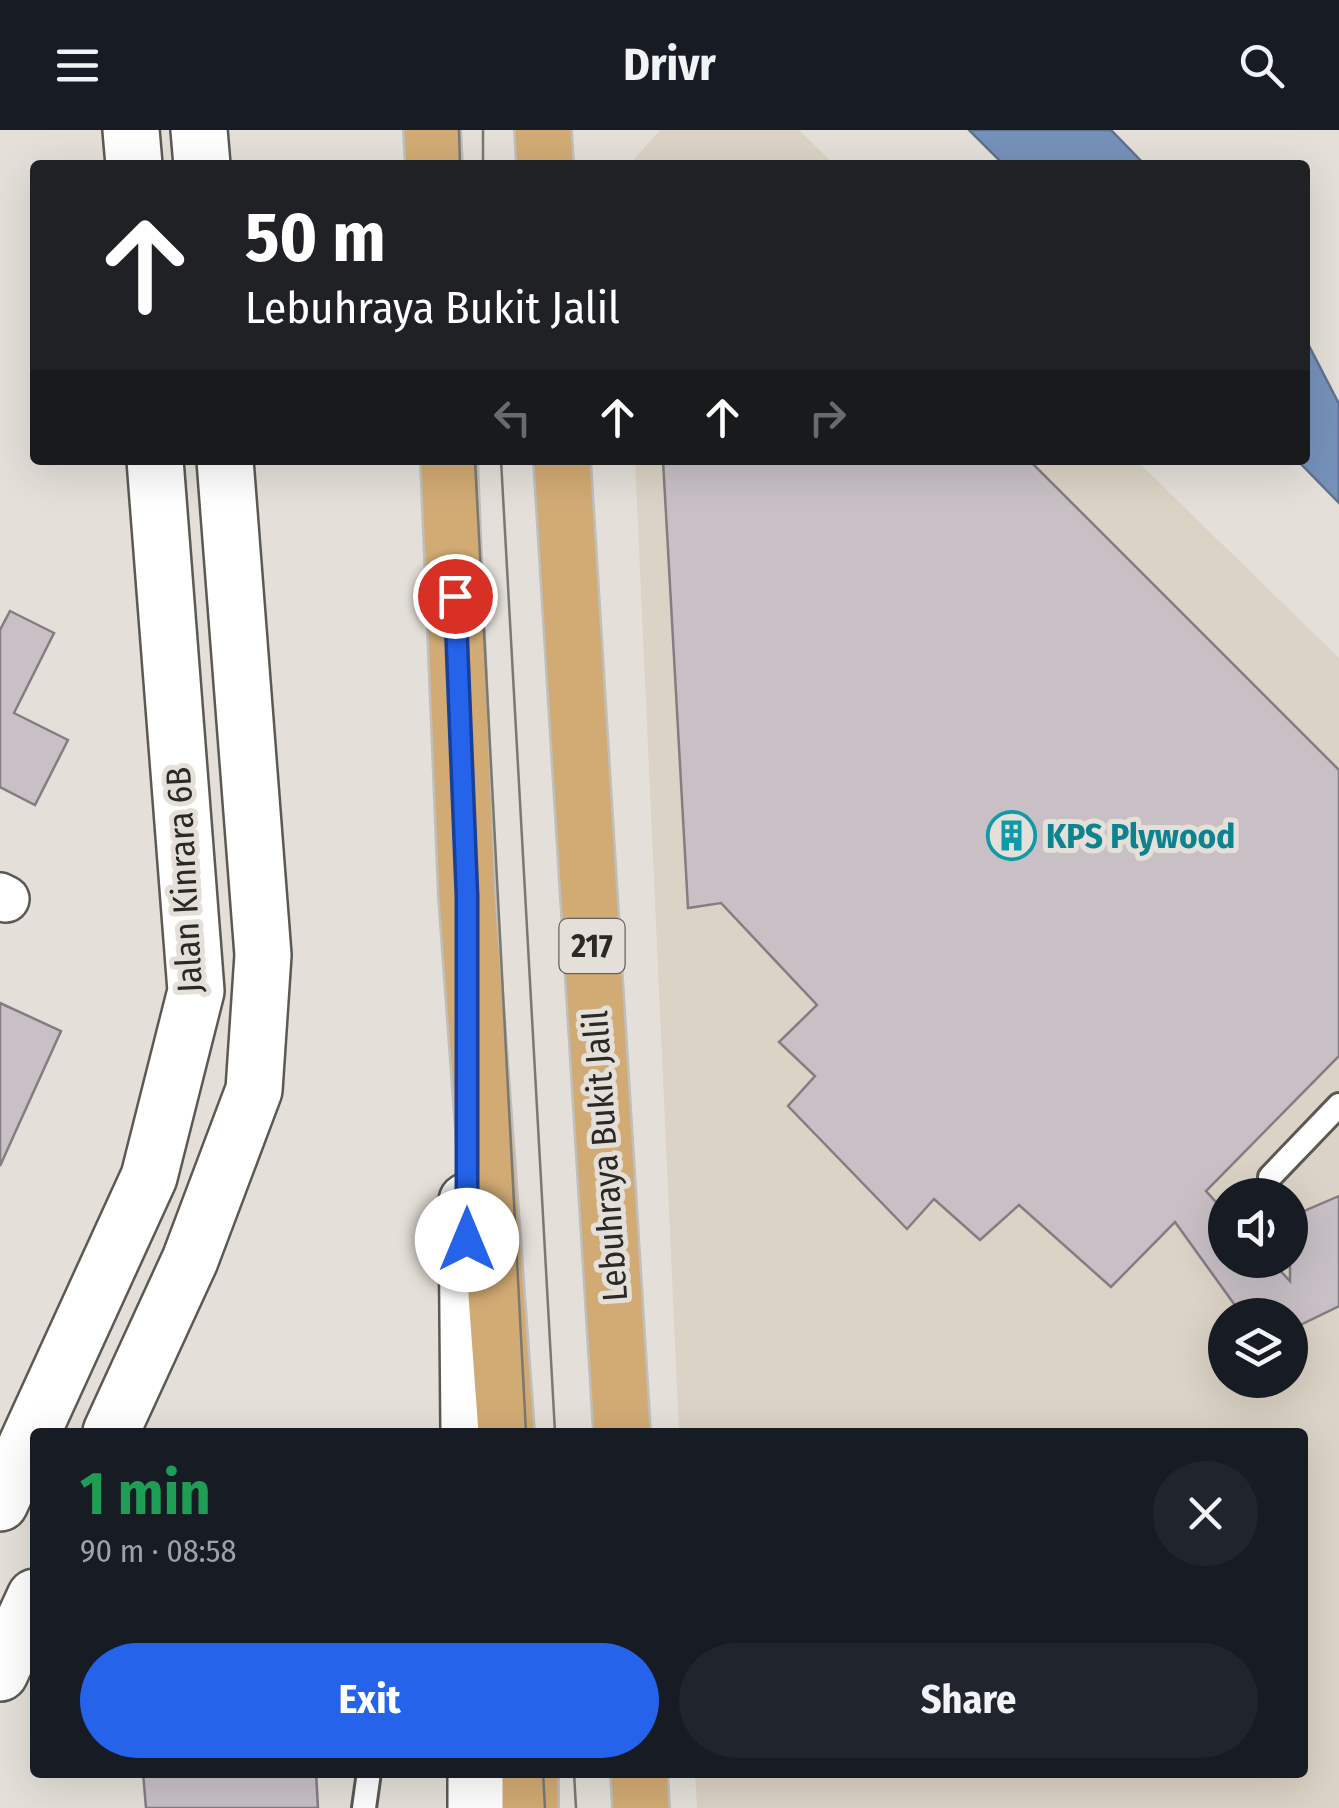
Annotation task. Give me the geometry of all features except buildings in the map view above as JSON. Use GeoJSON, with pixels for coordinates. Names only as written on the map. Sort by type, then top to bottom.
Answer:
{"type":"FeatureCollection","features":[{"type":"Feature","properties":{"kind":"highway"},"geometry":{"type":"LineString","coordinates":[[432,130],[434,160]]}},
{"type":"Feature","properties":{"kind":"highway"},"geometry":{"type":"LineString","coordinates":[[543,130],[545,160]]}},
{"type":"Feature","properties":{"kind":"highway"},"geometry":{"type":"LineString","coordinates":[[449,465],[467,896],[506,1428]]}},
{"type":"Feature","properties":{"kind":"highway","name":"Lebuhraya Bukit Jalil"},"geometry":{"type":"LineString","coordinates":[[562,465],[622,1428]]}},
{"type":"Feature","properties":{"kind":"highway"},"geometry":{"type":"LineString","coordinates":[[530,1778],[530,1808]]}},
{"type":"Feature","properties":{"kind":"highway"},"geometry":{"type":"LineString","coordinates":[[640,1778],[641,1808]]}},
{"type":"Feature","properties":{"kind":"street"},"geometry":{"type":"LineString","coordinates":[[131,130],[134,160]]}},
{"type":"Feature","properties":{"kind":"street"},"geometry":{"type":"LineString","coordinates":[[199,130],[202,160]]}},
{"type":"Feature","properties":{"kind":"street","name":"Jalan Kinrara 6B"},"geometry":{"type":"LineString","coordinates":[[34,1428],[149,1177],[196,991],[155,465]]}},
{"type":"Feature","properties":{"kind":"street","name":"Jalan Kinrara 6B"},"geometry":{"type":"LineString","coordinates":[[113,1428],[190,1260],[254,1090],[263,955],[224,465]]}},
{"type":"Feature","properties":{"kind":"street"},"geometry":{"type":"LineString","coordinates":[[467,896],[469,1428]]}},
{"type":"Feature","properties":{"kind":"street","name":"Jalan Kinrara 6B"},"geometry":{"type":"LineString","coordinates":[[0,1503],[30,1437]]}},
{"type":"Feature","properties":{"kind":"street"},"geometry":{"type":"LineString","coordinates":[[0,1673],[30,1608]]}},
{"type":"Feature","properties":{"kind":"street"},"geometry":{"type":"LineString","coordinates":[[476,1778],[476,1808]]}},
{"type":"Feature","properties":{"kind":"lane"},"geometry":{"type":"LineString","coordinates":[[1270,1177],[1339,1105]]}},
{"type":"Feature","properties":{"kind":"lane"},"geometry":{"type":"LineString","coordinates":[[364,1808],[368,1778]]}},
{"type":"Feature","properties":{"kind":"shaded area"},"geometry":{"type":"Polygon","coordinates":[[[660,130],[799,130],[830,160],[635,160],[660,130]]]}},
{"type":"Feature","properties":{"kind":"shaded area","name":"KPS Plywood"},"geometry":{"type":"Polygon","coordinates":[[[635,465],[1141,465],[1339,658],[1339,1808],[697,1808],[695,1778],[1308,1778],[1308,1428],[679,1428],[635,465]]]}},
{"type":"Feature","properties":{"kind":"water"},"geometry":{"type":"Polygon","coordinates":[[[969,130],[1111,130],[1140,160],[999,160],[969,130]]]}},
{"type":"Feature","properties":{"kind":"water"},"geometry":{"type":"Polygon","coordinates":[[[1310,348],[1339,404],[1339,503],[1302,465],[1310,465],[1310,348]]]}},
{"type":"Feature","properties":{"kind":"tram line"},"geometry":{"type":"LineString","coordinates":[[459,130],[460,160]]}},
{"type":"Feature","properties":{"kind":"tram line"},"geometry":{"type":"LineString","coordinates":[[483,130],[483,160]]}},
{"type":"Feature","properties":{"kind":"tram line"},"geometry":{"type":"LineString","coordinates":[[475,465],[526,1428]]}},
{"type":"Feature","properties":{"kind":"tram line"},"geometry":{"type":"LineString","coordinates":[[501,465],[555,1428]]}},
{"type":"Feature","properties":{"kind":"tram line"},"geometry":{"type":"LineString","coordinates":[[543,1778],[545,1808]]}},
{"type":"Feature","properties":{"kind":"tram line"},"geometry":{"type":"LineString","coordinates":[[574,1778],[576,1808]]}},
{"type":"Feature","properties":{"kind":"place","name":"KPS Plywood"},"geometry":{"type":"Point","coordinates":[1011,836]}},
{"type":"Feature","properties":{"kind":"route"},"geometry":{"type":"LineString","coordinates":[[455,596],[467,896],[467,1240]]}}]}
